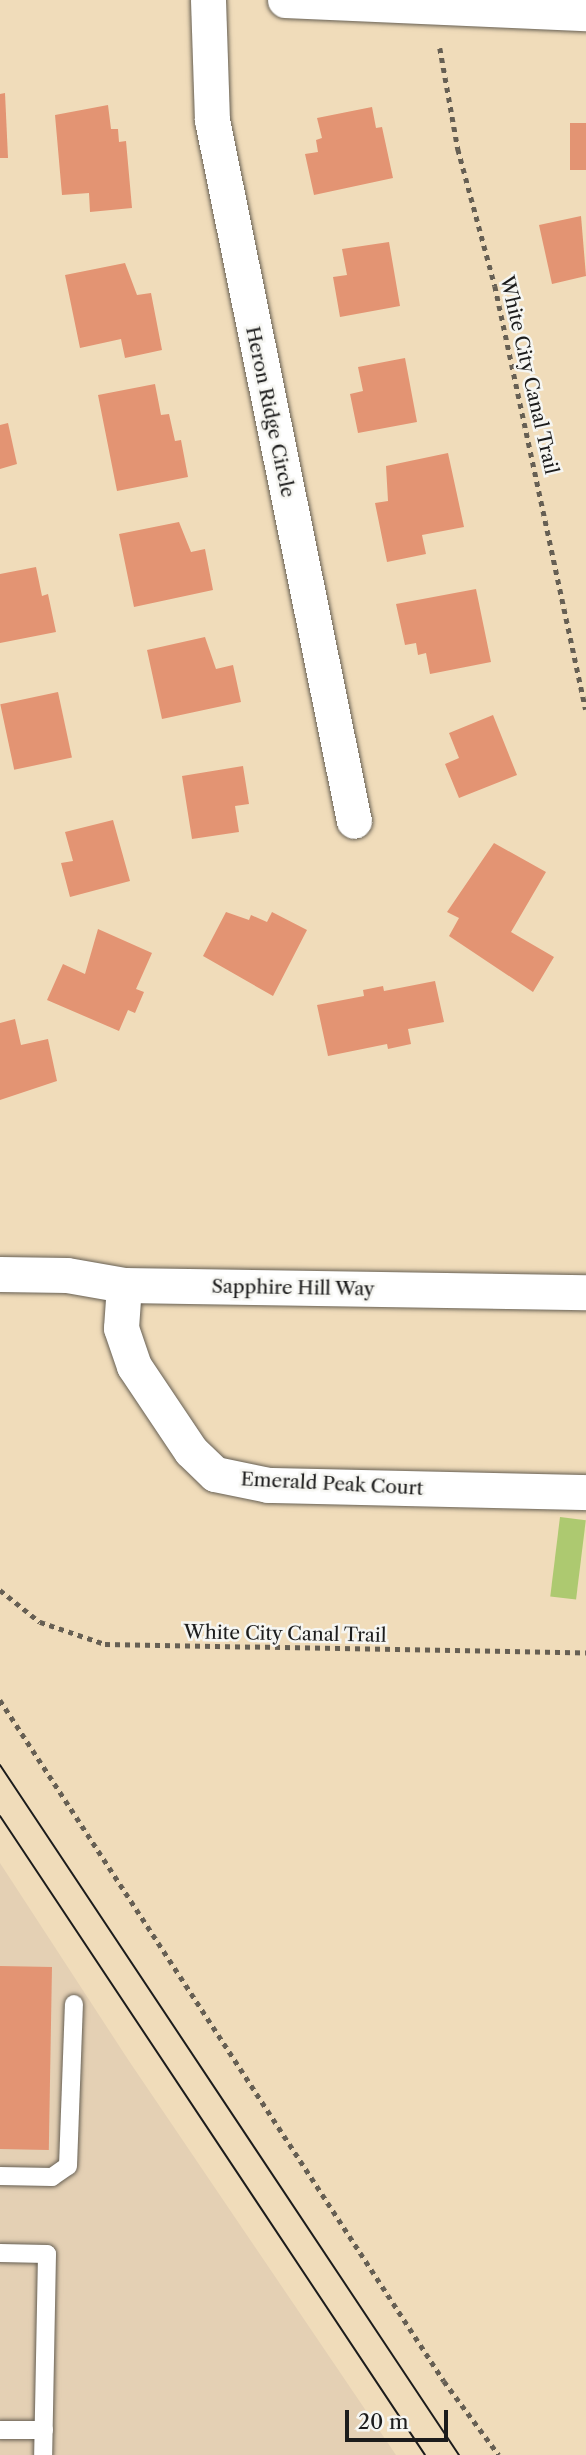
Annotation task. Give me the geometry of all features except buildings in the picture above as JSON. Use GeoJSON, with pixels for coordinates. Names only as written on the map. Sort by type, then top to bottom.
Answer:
{"type":"FeatureCollection","features":[{"type":"Feature","properties":{"kind":"street","name":"Heron Ridge Circle"},"geometry":{"type":"LineString","coordinates":[[208,0],[212,120],[354,821]]}},
{"type":"Feature","properties":{"kind":"street"},"geometry":{"type":"LineString","coordinates":[[285,0],[586,13]]}},
{"type":"Feature","properties":{"kind":"street","name":"Sapphire Hill Way"},"geometry":{"type":"LineString","coordinates":[[0,1274],[67,1275],[124,1285],[586,1292]]}},
{"type":"Feature","properties":{"kind":"street","name":"Emerald Peak Court"},"geometry":{"type":"LineString","coordinates":[[124,1285],[121,1328],[134,1366],[191,1451],[215,1474],[268,1485],[586,1492]]}},
{"type":"Feature","properties":{"kind":"lane"},"geometry":{"type":"LineString","coordinates":[[0,2176],[52,2177],[68,2166],[74,2004]]}},
{"type":"Feature","properties":{"kind":"lane"},"geometry":{"type":"LineString","coordinates":[[0,2253],[47,2254],[43,2455]]}},
{"type":"Feature","properties":{"kind":"lane"},"geometry":{"type":"LineString","coordinates":[[0,2430],[44,2430]]}},
{"type":"Feature","properties":{"kind":"path","name":"White City Canal Trail"},"geometry":{"type":"LineString","coordinates":[[440,48],[453,128],[495,286],[586,709]]}},
{"type":"Feature","properties":{"kind":"path","name":"White City Canal Trail"},"geometry":{"type":"LineString","coordinates":[[0,1590],[40,1622],[105,1644],[586,1652]]}},
{"type":"Feature","properties":{"kind":"path"},"geometry":{"type":"LineString","coordinates":[[0,1700],[444,2381],[499,2455]]}},
{"type":"Feature","properties":{"kind":"shaded area"},"geometry":{"type":"Polygon","coordinates":[[[0,1863],[129,2061],[396,2455],[0,2455],[0,1863]]]}},
{"type":"Feature","properties":{"kind":"green space"},"geometry":{"type":"Polygon","coordinates":[[[560,1517],[586,1520],[576,1600],[550,1596],[560,1517]]]}},
{"type":"Feature","properties":{"kind":"tram line"},"geometry":{"type":"LineString","coordinates":[[0,1765],[459,2455]]}},
{"type":"Feature","properties":{"kind":"tram line"},"geometry":{"type":"LineString","coordinates":[[0,1816],[425,2455]]}}]}
